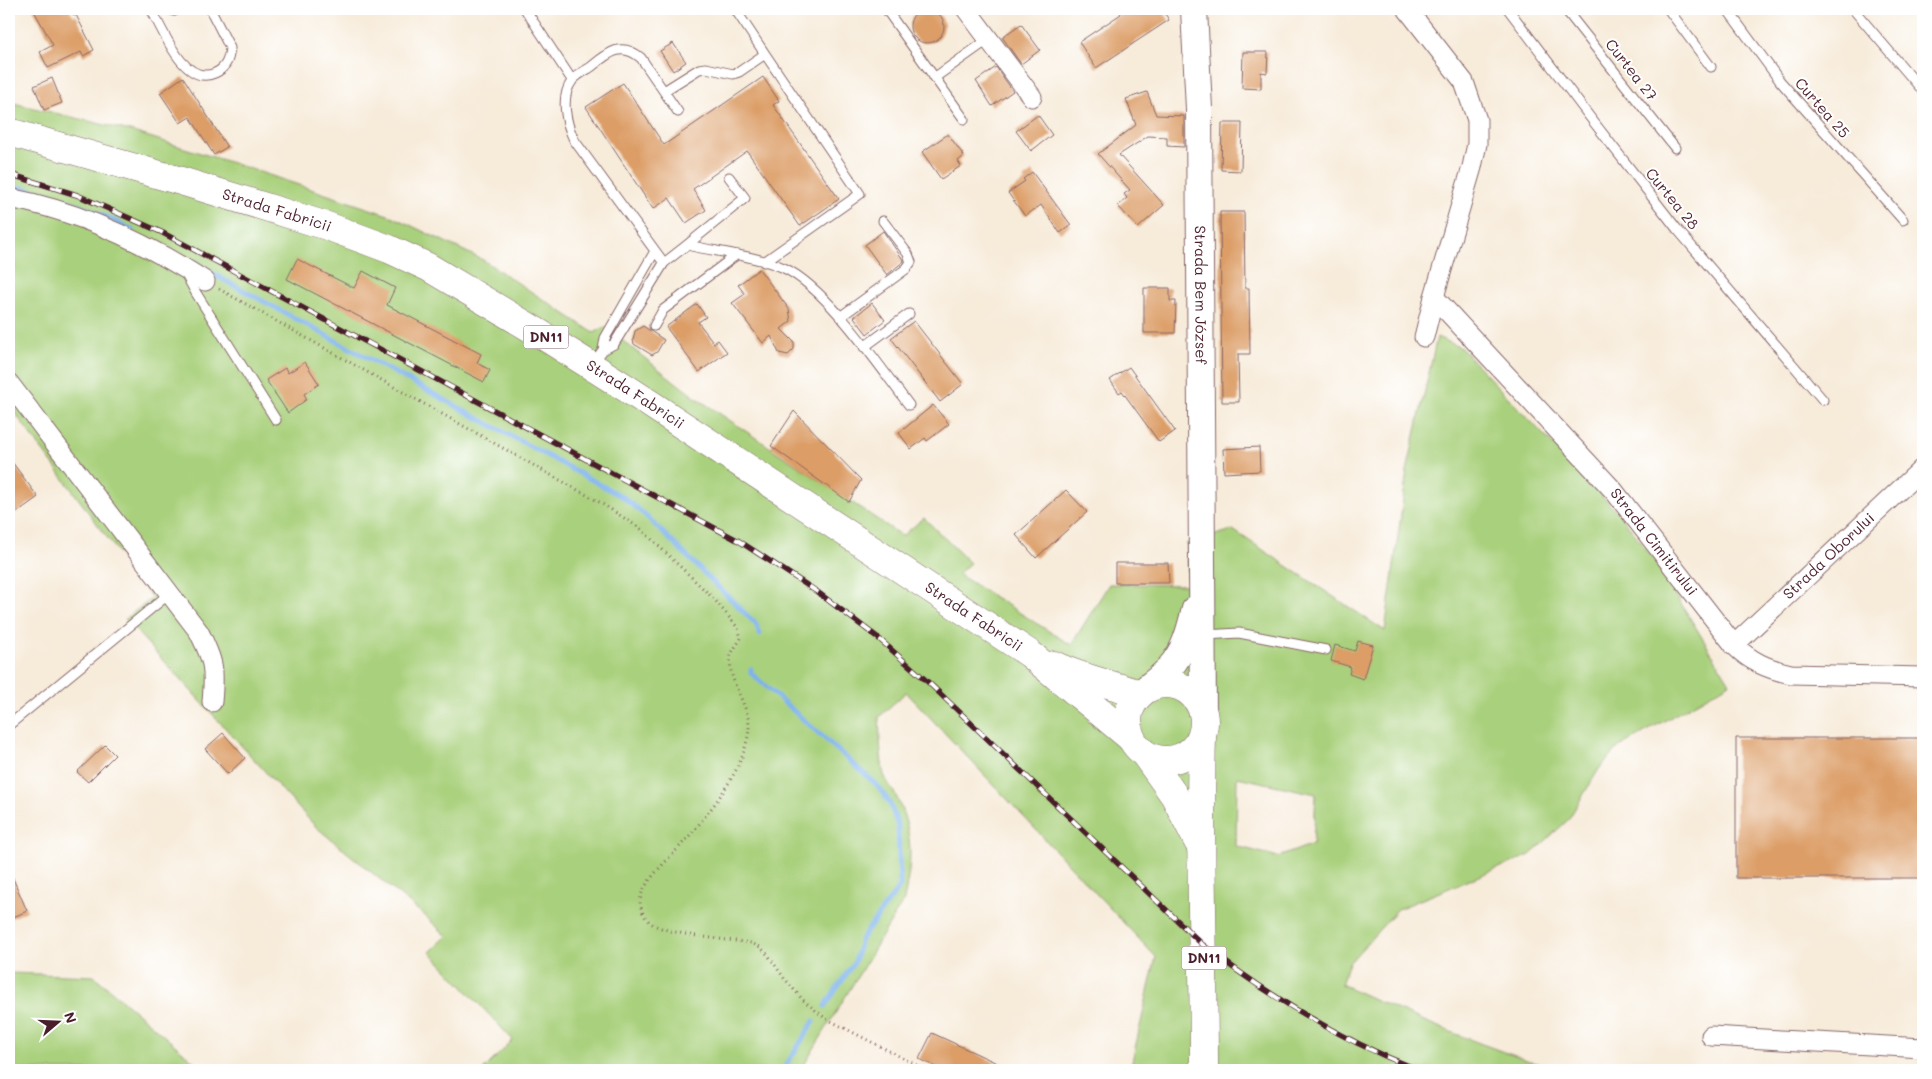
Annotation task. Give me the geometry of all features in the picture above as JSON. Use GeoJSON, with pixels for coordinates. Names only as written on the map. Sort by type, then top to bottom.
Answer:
{"type":"FeatureCollection","features":[{"type":"Feature","properties":{"kind":"highway","name":"Strada Fabricii"},"geometry":{"type":"LineString","coordinates":[[9,132],[208,189],[327,226],[389,249],[597,358],[1030,654],[1138,746]]}},
{"type":"Feature","properties":{"kind":"highway","name":"Strada Fabricii"},"geometry":{"type":"LineString","coordinates":[[1030,654],[1074,674],[1142,692]]}},
{"type":"Feature","properties":{"kind":"highway"},"geometry":{"type":"LineString","coordinates":[[1138,746],[1128,726],[1129,712],[1134,700],[1142,692],[1162,684],[1173,684],[1184,688],[1193,695],[1199,704],[1202,725]]}},
{"type":"Feature","properties":{"kind":"highway","name":"DN11"},"geometry":{"type":"LineString","coordinates":[[1138,746],[1160,760],[1177,758],[1188,753],[1196,745],[1202,725]]}},
{"type":"Feature","properties":{"kind":"highway","name":"Strada Bem József"},"geometry":{"type":"LineString","coordinates":[[1202,725],[1200,846],[1204,945],[1204,1070]]}},
{"type":"Feature","properties":{"kind":"highway","name":"Strada Bem József"},"geometry":{"type":"LineString","coordinates":[[1138,746],[1174,795],[1200,846]]}},
{"type":"Feature","properties":{"kind":"main road","name":"Strada Bem József"},"geometry":{"type":"LineString","coordinates":[[1194,9],[1199,109],[1202,725]]}},
{"type":"Feature","properties":{"kind":"main road","name":"Strada Bem József"},"geometry":{"type":"LineString","coordinates":[[1142,692],[1170,667],[1179,654],[1190,630],[1201,581]]}},
{"type":"Feature","properties":{"kind":"street"},"geometry":{"type":"LineString","coordinates":[[966,9],[1032,97]]}},
{"type":"Feature","properties":{"kind":"street"},"geometry":{"type":"LineString","coordinates":[[1407,9],[1464,82],[1477,120],[1477,144],[1472,167],[1424,337]]}},
{"type":"Feature","properties":{"kind":"street"},"geometry":{"type":"LineString","coordinates":[[9,198],[25,201],[88,221],[182,266],[205,281]]}},
{"type":"Feature","properties":{"kind":"street","name":"Strada Cimitirului"},"geometry":{"type":"LineString","coordinates":[[1434,297],[1614,491],[1734,645],[1760,666],[1792,674],[1923,677]]}},
{"type":"Feature","properties":{"kind":"street"},"geometry":{"type":"LineString","coordinates":[[9,382],[198,632],[211,657],[215,675],[212,702]]}},
{"type":"Feature","properties":{"kind":"street","name":"Strada Oborului"},"geometry":{"type":"LineString","coordinates":[[1734,645],[1923,468]]}},
{"type":"Feature","properties":{"kind":"street"},"geometry":{"type":"LineString","coordinates":[[1711,1036],[1923,1048]]}},
{"type":"Feature","properties":{"kind":"lane"},"geometry":{"type":"LineString","coordinates":[[150,9],[181,62],[192,72],[204,76],[216,73],[224,68],[230,56],[230,48],[210,9]]}},
{"type":"Feature","properties":{"kind":"lane"},"geometry":{"type":"LineString","coordinates":[[525,9],[572,80]]}},
{"type":"Feature","properties":{"kind":"lane"},"geometry":{"type":"LineString","coordinates":[[735,9],[860,194],[764,262]]}},
{"type":"Feature","properties":{"kind":"lane"},"geometry":{"type":"LineString","coordinates":[[893,9],[888,12],[964,119]]}},
{"type":"Feature","properties":{"kind":"lane","name":"Curtea 28"},"geometry":{"type":"LineString","coordinates":[[1508,9],[1677,229],[1823,400]]}},
{"type":"Feature","properties":{"kind":"lane","name":"Curtea 27"},"geometry":{"type":"LineString","coordinates":[[1565,9],[1675,148]]}},
{"type":"Feature","properties":{"kind":"lane"},"geometry":{"type":"LineString","coordinates":[[1668,9],[1711,66]]}},
{"type":"Feature","properties":{"kind":"lane","name":"Curtea 25"},"geometry":{"type":"LineString","coordinates":[[1727,9],[1780,81],[1903,220]]}},
{"type":"Feature","properties":{"kind":"lane"},"geometry":{"type":"LineString","coordinates":[[1853,9],[1923,91]]}},
{"type":"Feature","properties":{"kind":"lane"},"geometry":{"type":"LineString","coordinates":[[934,78],[989,39]]}},
{"type":"Feature","properties":{"kind":"lane"},"geometry":{"type":"LineString","coordinates":[[664,263],[574,140],[566,112],[567,95],[572,80],[605,56],[623,49],[641,58],[678,112]]}},
{"type":"Feature","properties":{"kind":"lane"},"geometry":{"type":"LineString","coordinates":[[664,91],[699,69],[706,68],[733,74],[765,54]]}},
{"type":"Feature","properties":{"kind":"lane"},"geometry":{"type":"LineString","coordinates":[[597,358],[614,344],[664,263],[745,198],[729,176]]}},
{"type":"Feature","properties":{"kind":"lane"},"geometry":{"type":"LineString","coordinates":[[840,317],[906,269],[911,262],[908,254],[883,221]]}},
{"type":"Feature","properties":{"kind":"lane"},"geometry":{"type":"LineString","coordinates":[[687,246],[764,262],[786,269],[798,277],[840,317],[909,405]]}},
{"type":"Feature","properties":{"kind":"lane"},"geometry":{"type":"LineString","coordinates":[[597,358],[605,338],[655,251]]}},
{"type":"Feature","properties":{"kind":"lane"},"geometry":{"type":"LineString","coordinates":[[654,326],[663,310],[735,256]]}},
{"type":"Feature","properties":{"kind":"lane"},"geometry":{"type":"LineString","coordinates":[[182,266],[196,293],[276,420]]}},
{"type":"Feature","properties":{"kind":"lane"},"geometry":{"type":"LineString","coordinates":[[864,347],[909,314]]}},
{"type":"Feature","properties":{"kind":"lane"},"geometry":{"type":"LineString","coordinates":[[9,725],[169,594]]}},
{"type":"Feature","properties":{"kind":"lane"},"geometry":{"type":"LineString","coordinates":[[1202,635],[1239,633],[1326,650]]}},
{"type":"Feature","properties":{"kind":"path"},"geometry":{"type":"LineString","coordinates":[[205,281],[601,503],[640,529],[714,599],[738,628],[741,638],[732,653],[731,665],[733,678],[748,719],[747,739],[744,752],[730,781],[692,834],[645,885],[640,896],[641,907],[646,919],[652,924],[668,931],[751,943],[760,947],[803,1000],[825,1018],[926,1070]]}},
{"type":"Feature","properties":{"kind":"green space"},"geometry":{"type":"Polygon","coordinates":[[[9,102],[130,131],[239,165],[391,216],[483,260],[594,333],[605,327],[692,395],[902,536],[924,518],[970,563],[958,574],[1071,645],[1109,584],[1188,585],[1187,543],[1233,530],[1385,631],[1407,471],[1437,337],[1460,347],[1622,517],[1653,558],[1730,683],[1619,747],[1599,769],[1568,820],[1530,855],[1398,909],[1349,963],[1341,984],[1448,1031],[1502,1052],[1557,1070],[1130,1070],[1156,957],[906,692],[879,717],[884,775],[903,811],[909,836],[909,873],[904,900],[801,1070],[483,1070],[513,1040],[430,952],[447,936],[316,827],[125,619],[152,598],[9,405],[9,102]],[[1237,777],[1236,846],[1278,857],[1313,844],[1316,794],[1237,777]]]}},
{"type":"Feature","properties":{"kind":"green space"},"geometry":{"type":"Polygon","coordinates":[[[9,973],[94,976],[204,1070],[9,1070],[9,973]]]}},
{"type":"Feature","properties":{"kind":"building"},"geometry":{"type":"Polygon","coordinates":[[[33,9],[69,9],[74,16],[76,15],[94,50],[83,56],[81,52],[48,68],[40,52],[53,45],[33,9]]]}},
{"type":"Feature","properties":{"kind":"building"},"geometry":{"type":"Polygon","coordinates":[[[927,9],[934,10],[939,14],[943,19],[943,33],[939,38],[934,42],[927,43],[920,42],[915,38],[911,33],[910,26],[911,19],[915,14],[920,10],[927,9]]]}},
{"type":"Feature","properties":{"kind":"building"},"geometry":{"type":"Polygon","coordinates":[[[1118,9],[1162,9],[1169,20],[1096,68],[1079,42],[1121,14],[1118,9]]]}},
{"type":"Feature","properties":{"kind":"building"},"geometry":{"type":"Polygon","coordinates":[[[1021,24],[1040,50],[1021,64],[1002,37],[1021,24]]]}},
{"type":"Feature","properties":{"kind":"building"},"geometry":{"type":"Polygon","coordinates":[[[673,43],[686,62],[673,71],[660,51],[673,43]]]}},
{"type":"Feature","properties":{"kind":"building"},"geometry":{"type":"Polygon","coordinates":[[[1243,52],[1268,52],[1267,73],[1261,72],[1261,89],[1242,88],[1243,52]]]}},
{"type":"Feature","properties":{"kind":"building"},"geometry":{"type":"Polygon","coordinates":[[[996,67],[1013,91],[992,106],[976,81],[996,67]]]}},
{"type":"Feature","properties":{"kind":"building"},"geometry":{"type":"Polygon","coordinates":[[[183,77],[227,147],[214,155],[190,117],[180,123],[160,93],[183,77]]]}},
{"type":"Feature","properties":{"kind":"building"},"geometry":{"type":"Polygon","coordinates":[[[763,77],[779,101],[773,105],[839,199],[800,226],[747,151],[693,189],[706,210],[686,223],[669,198],[653,209],[586,107],[623,83],[664,145],[763,77]]]}},
{"type":"Feature","properties":{"kind":"building"},"geometry":{"type":"Polygon","coordinates":[[[52,78],[62,103],[44,110],[34,86],[52,78]]]}},
{"type":"Feature","properties":{"kind":"building"},"geometry":{"type":"Polygon","coordinates":[[[1147,92],[1156,115],[1184,116],[1184,147],[1167,146],[1167,137],[1148,136],[1119,155],[1164,205],[1138,228],[1118,206],[1127,198],[1124,194],[1130,190],[1098,154],[1136,125],[1126,99],[1147,92]]]}},
{"type":"Feature","properties":{"kind":"building"},"geometry":{"type":"Polygon","coordinates":[[[1038,115],[1052,135],[1031,151],[1016,131],[1038,115]]]}},
{"type":"Feature","properties":{"kind":"building"},"geometry":{"type":"Polygon","coordinates":[[[1222,123],[1242,123],[1241,171],[1221,170],[1222,123]]]}},
{"type":"Feature","properties":{"kind":"building"},"geometry":{"type":"Polygon","coordinates":[[[948,134],[964,156],[958,161],[961,166],[941,179],[922,152],[948,134]]]}},
{"type":"Feature","properties":{"kind":"building"},"geometry":{"type":"Polygon","coordinates":[[[1032,172],[1071,225],[1060,233],[1041,205],[1025,216],[1008,193],[1025,181],[1023,179],[1032,172]]]}},
{"type":"Feature","properties":{"kind":"building"},"geometry":{"type":"Polygon","coordinates":[[[1220,212],[1244,212],[1245,288],[1249,288],[1250,354],[1238,354],[1239,402],[1222,402],[1220,212]]]}},
{"type":"Feature","properties":{"kind":"building"},"geometry":{"type":"Polygon","coordinates":[[[883,231],[904,261],[887,275],[865,245],[883,231]]]}},
{"type":"Feature","properties":{"kind":"building"},"geometry":{"type":"Polygon","coordinates":[[[297,259],[354,288],[363,271],[395,288],[387,305],[481,354],[477,363],[490,370],[484,382],[287,279],[297,259]]]}},
{"type":"Feature","properties":{"kind":"building"},"geometry":{"type":"Polygon","coordinates":[[[759,269],[789,309],[791,321],[781,329],[794,342],[794,349],[788,355],[779,353],[771,336],[763,343],[732,303],[745,294],[738,285],[759,269]]]}},
{"type":"Feature","properties":{"kind":"building"},"geometry":{"type":"Polygon","coordinates":[[[1144,288],[1170,288],[1170,301],[1176,301],[1175,333],[1144,333],[1144,288]]]}},
{"type":"Feature","properties":{"kind":"building"},"geometry":{"type":"Polygon","coordinates":[[[872,303],[885,320],[867,334],[854,317],[872,303]]]}},
{"type":"Feature","properties":{"kind":"building"},"geometry":{"type":"Polygon","coordinates":[[[697,304],[706,317],[698,322],[714,343],[718,340],[727,352],[699,372],[666,327],[697,304]]]}},
{"type":"Feature","properties":{"kind":"building"},"geometry":{"type":"Polygon","coordinates":[[[914,321],[963,384],[940,402],[891,338],[914,321]]]}},
{"type":"Feature","properties":{"kind":"building"},"geometry":{"type":"Polygon","coordinates":[[[643,326],[664,340],[657,352],[652,355],[634,344],[635,331],[643,326]]]}},
{"type":"Feature","properties":{"kind":"building"},"geometry":{"type":"Polygon","coordinates":[[[305,362],[319,384],[304,394],[307,399],[288,413],[266,380],[285,368],[288,373],[305,362]]]}},
{"type":"Feature","properties":{"kind":"building"},"geometry":{"type":"Polygon","coordinates":[[[1129,367],[1175,431],[1159,442],[1122,391],[1119,393],[1110,380],[1129,367]]]}},
{"type":"Feature","properties":{"kind":"building"},"geometry":{"type":"Polygon","coordinates":[[[933,405],[949,424],[927,441],[925,438],[911,449],[899,433],[933,405]]]}},
{"type":"Feature","properties":{"kind":"building"},"geometry":{"type":"Polygon","coordinates":[[[794,411],[861,480],[849,502],[771,446],[794,411]]]}},
{"type":"Feature","properties":{"kind":"building"},"geometry":{"type":"Polygon","coordinates":[[[1259,447],[1260,471],[1224,473],[1223,449],[1259,447]]]}},
{"type":"Feature","properties":{"kind":"building"},"geometry":{"type":"Polygon","coordinates":[[[9,458],[38,497],[16,513],[9,503],[9,458]]]}},
{"type":"Feature","properties":{"kind":"building"},"geometry":{"type":"Polygon","coordinates":[[[1066,490],[1087,512],[1036,558],[1016,535],[1066,490]]]}},
{"type":"Feature","properties":{"kind":"building"},"geometry":{"type":"Polygon","coordinates":[[[1115,563],[1168,563],[1169,583],[1115,583],[1115,563]]]}},
{"type":"Feature","properties":{"kind":"building"},"geometry":{"type":"Polygon","coordinates":[[[1358,641],[1373,645],[1363,679],[1349,674],[1351,667],[1331,661],[1335,645],[1355,651],[1358,641]]]}},
{"type":"Feature","properties":{"kind":"building"},"geometry":{"type":"Polygon","coordinates":[[[223,733],[245,758],[228,774],[205,749],[223,733]]]}},
{"type":"Feature","properties":{"kind":"building"},"geometry":{"type":"Polygon","coordinates":[[[1736,738],[1923,738],[1923,878],[1736,878],[1736,738]]]}},
{"type":"Feature","properties":{"kind":"building"},"geometry":{"type":"Polygon","coordinates":[[[105,745],[115,755],[88,782],[77,772],[105,745]]]}},
{"type":"Feature","properties":{"kind":"building"},"geometry":{"type":"Polygon","coordinates":[[[9,869],[27,911],[9,919],[9,869]]]}},
{"type":"Feature","properties":{"kind":"building"},"geometry":{"type":"Polygon","coordinates":[[[932,1033],[1012,1070],[943,1070],[919,1059],[932,1033]]]}},
{"type":"Feature","properties":{"kind":"waterway"},"geometry":{"type":"LineString","coordinates":[[9,185],[72,203],[103,215],[132,230]]}},
{"type":"Feature","properties":{"kind":"waterway"},"geometry":{"type":"LineString","coordinates":[[195,264],[623,497],[645,515],[756,624],[760,634]]}},
{"type":"Feature","properties":{"kind":"waterway"},"geometry":{"type":"LineString","coordinates":[[751,669],[751,673],[878,786],[890,804],[898,826],[900,886],[861,939],[855,961],[825,1006]]}},
{"type":"Feature","properties":{"kind":"waterway"},"geometry":{"type":"LineString","coordinates":[[783,1070],[814,1021]]}},
{"type":"Feature","properties":{"kind":"railway"},"geometry":{"type":"LineString","coordinates":[[9,174],[77,195],[161,232],[739,541],[816,591],[877,637],[929,683],[1203,945],[1254,982],[1306,1016],[1361,1045],[1419,1070]]}}]}
